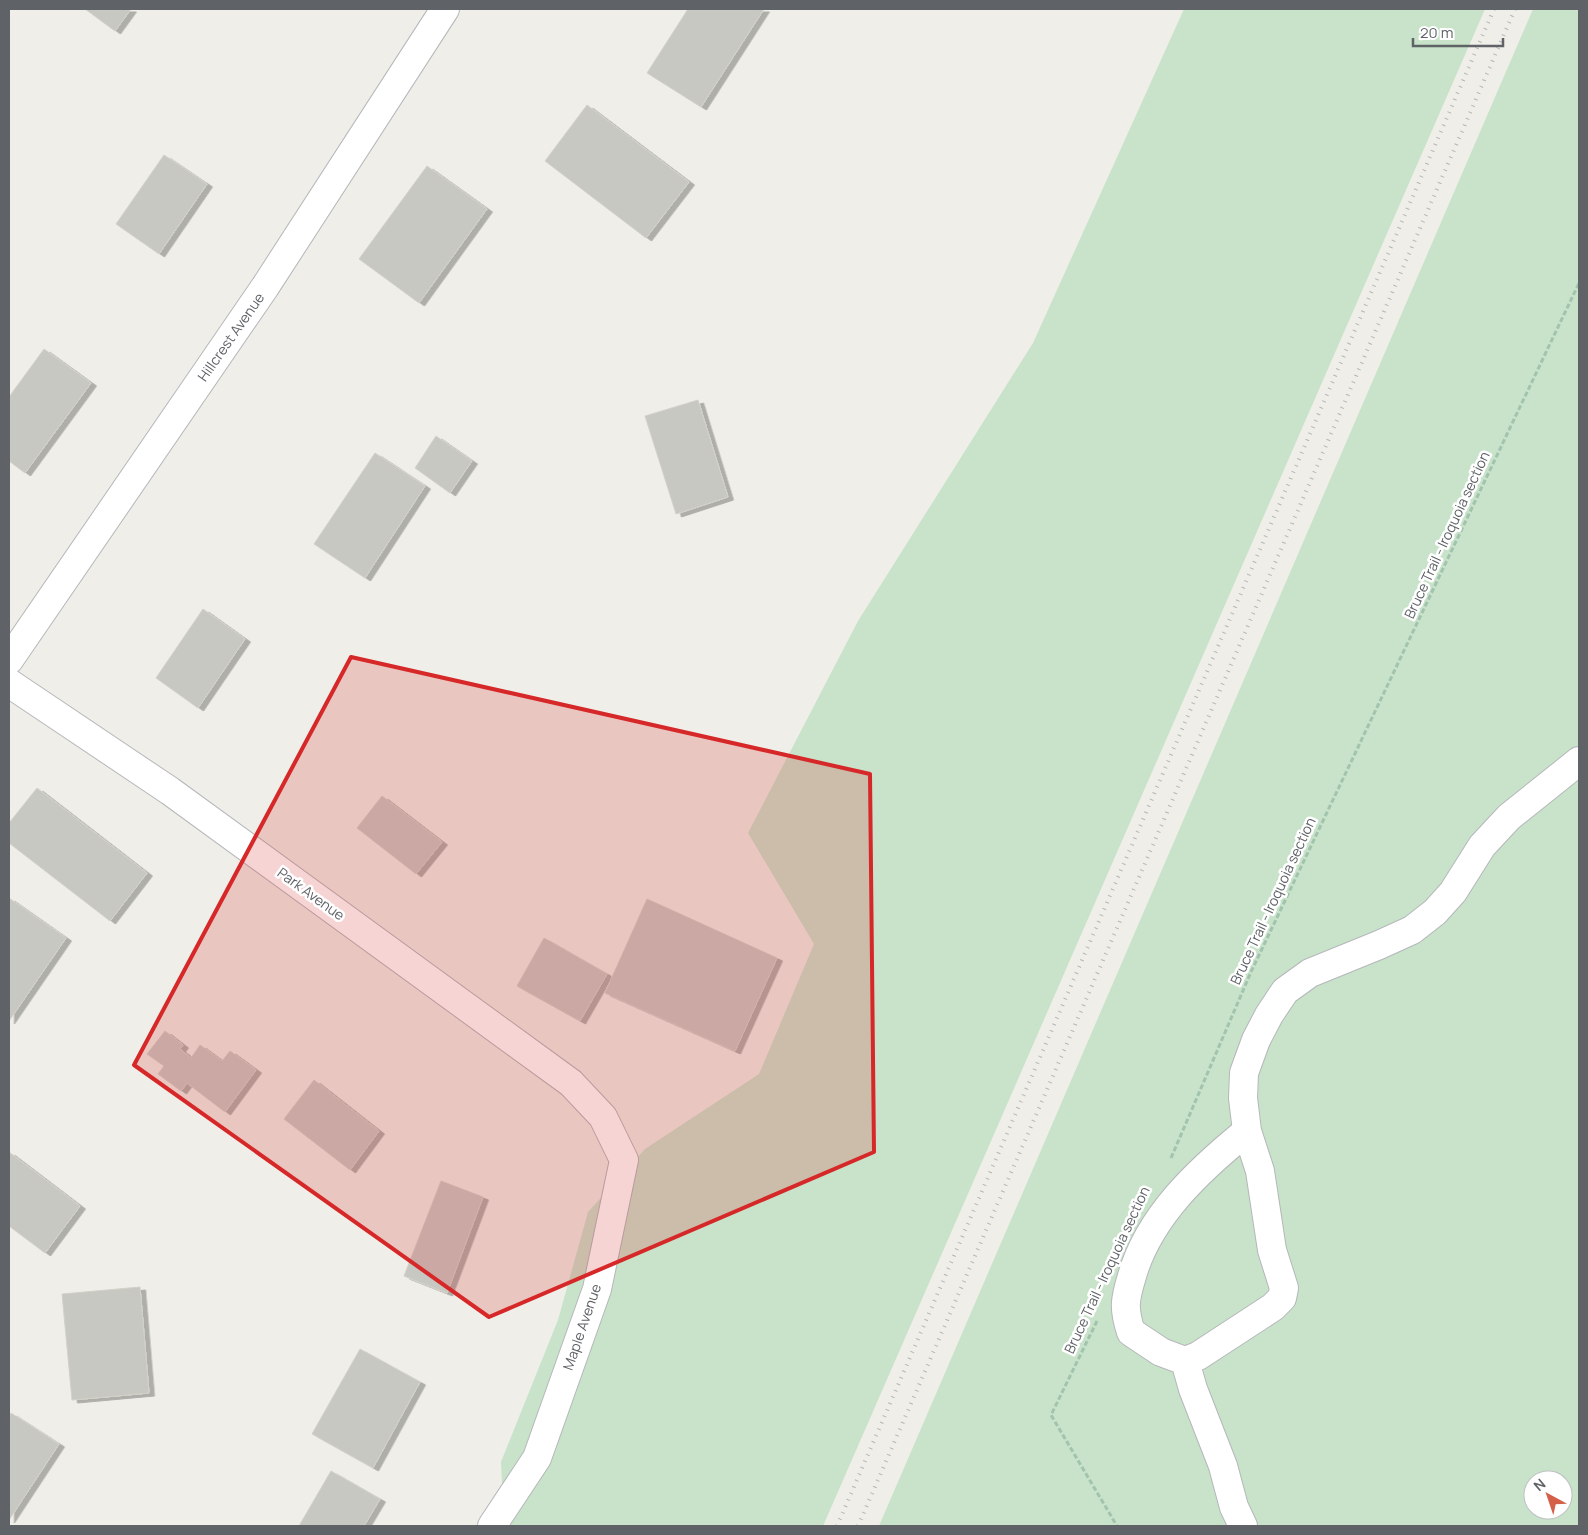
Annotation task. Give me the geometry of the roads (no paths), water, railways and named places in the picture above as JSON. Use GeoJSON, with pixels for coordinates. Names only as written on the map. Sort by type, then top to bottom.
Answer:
{"type":"FeatureCollection","features":[{"type":"Feature","properties":{"kind":"street","name":"Hillcrest Avenue"},"geometry":{"type":"LineString","coordinates":[[9,660],[265,287],[439,11]]}},
{"type":"Feature","properties":{"kind":"street","name":"Park Avenue"},"geometry":{"type":"LineString","coordinates":[[9,683],[170,791],[563,1077],[603,1117]]}},
{"type":"Feature","properties":{"kind":"street"},"geometry":{"type":"LineString","coordinates":[[1247,1132],[1206,1168],[1172,1203],[1155,1224],[1137,1259],[1125,1297],[1125,1311],[1131,1332],[1161,1352],[1185,1361],[1198,1356],[1274,1308],[1282,1298],[1284,1288],[1272,1250],[1260,1170],[1247,1132],[1243,1098],[1244,1073],[1256,1040],[1269,1015],[1285,991],[1310,972],[1380,945],[1412,930],[1435,912],[1453,892],[1482,846],[1510,817],[1579,761]]}},
{"type":"Feature","properties":{"kind":"street","name":"Maple Avenue"},"geometry":{"type":"LineString","coordinates":[[492,1526],[537,1458],[596,1289],[624,1160],[603,1117]]}},
{"type":"Feature","properties":{"kind":"street"},"geometry":{"type":"LineString","coordinates":[[1185,1361],[1193,1389],[1223,1466],[1234,1507],[1244,1526]]}},
{"type":"Feature","properties":{"kind":"railway"},"geometry":{"type":"LineString","coordinates":[[837,1526],[1494,9]]}},
{"type":"Feature","properties":{"kind":"railway"},"geometry":{"type":"LineString","coordinates":[[858,1526],[1515,9]]}}]}
